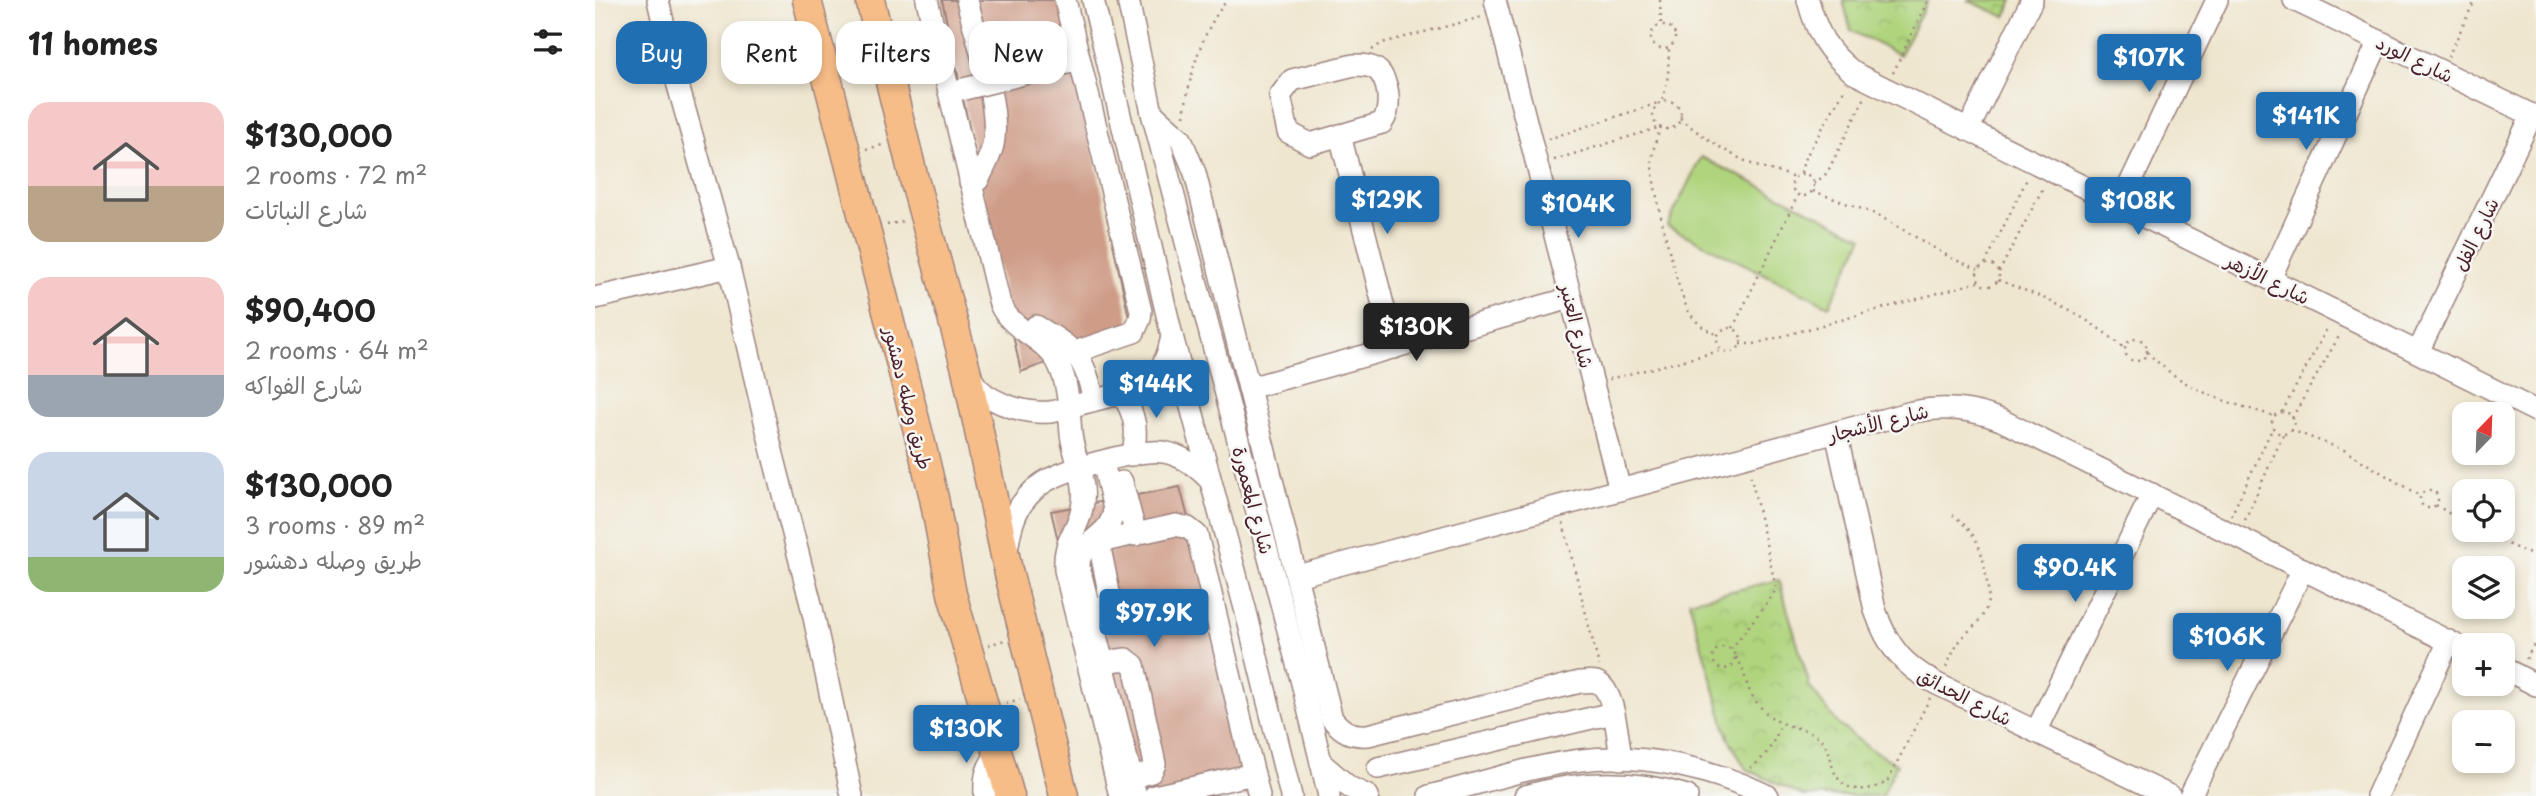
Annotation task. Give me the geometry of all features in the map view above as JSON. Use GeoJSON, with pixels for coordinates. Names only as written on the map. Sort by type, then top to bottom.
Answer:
{"type":"FeatureCollection","features":[{"type":"Feature","properties":{"kind":"main road","name":"طريق وصله دهشور"},"geometry":{"type":"LineString","coordinates":[[807,0],[921,443],[951,594],[1010,796]]}},
{"type":"Feature","properties":{"kind":"main road"},"geometry":{"type":"LineString","coordinates":[[870,0],[913,178],[966,369],[1008,570],[1064,796]]}},
{"type":"Feature","properties":{"kind":"street"},"geometry":{"type":"LineString","coordinates":[[658,0],[677,82],[729,267],[812,608],[852,796]]}},
{"type":"Feature","properties":{"kind":"street"},"geometry":{"type":"LineString","coordinates":[[927,0],[956,91]]}},
{"type":"Feature","properties":{"kind":"street"},"geometry":{"type":"LineString","coordinates":[[934,0],[956,91],[1000,304],[1007,318],[1087,372],[1094,400]]}},
{"type":"Feature","properties":{"kind":"street"},"geometry":{"type":"LineString","coordinates":[[967,0],[995,120],[993,145],[974,181]]}},
{"type":"Feature","properties":{"kind":"street"},"geometry":{"type":"LineString","coordinates":[[1065,0],[1141,311],[1134,332],[1066,357]]}},
{"type":"Feature","properties":{"kind":"street","name":"شارع المعمورة"},"geometry":{"type":"LineString","coordinates":[[1093,0],[1171,335],[1246,612],[1291,796]]}},
{"type":"Feature","properties":{"kind":"street","name":"شارع المعمورة"},"geometry":{"type":"LineString","coordinates":[[1128,0],[1152,113],[1281,604],[1311,681],[1321,763],[1329,796]]}},
{"type":"Feature","properties":{"kind":"street","name":"شارع الأزهر"},"geometry":{"type":"LineString","coordinates":[[1808,0],[1815,27],[1826,45],[1839,61],[1870,82],[2536,411]]}},
{"type":"Feature","properties":{"kind":"street"},"geometry":{"type":"LineString","coordinates":[[1968,130],[2032,0]]}},
{"type":"Feature","properties":{"kind":"street"},"geometry":{"type":"LineString","coordinates":[[2120,205],[2217,0]]}},
{"type":"Feature","properties":{"kind":"street","name":"شارع الورد"},"geometry":{"type":"LineString","coordinates":[[2294,0],[2534,116]]}},
{"type":"Feature","properties":{"kind":"street","name":"شارع العنبر"},"geometry":{"type":"LineString","coordinates":[[1497,6],[1620,490]]}},
{"type":"Feature","properties":{"kind":"street"},"geometry":{"type":"LineString","coordinates":[[2270,279],[2379,41]]}},
{"type":"Feature","properties":{"kind":"street"},"geometry":{"type":"LineString","coordinates":[[956,91],[1079,60]]}},
{"type":"Feature","properties":{"kind":"street"},"geometry":{"type":"LineString","coordinates":[[1364,65],[1373,67],[1381,74],[1389,110],[1382,123],[1340,135],[1310,144],[1295,138],[1288,132],[1280,96],[1292,80],[1364,65]]}},
{"type":"Feature","properties":{"kind":"street"},"geometry":{"type":"LineString","coordinates":[[1152,113],[1181,139],[1195,173],[1297,576],[1311,681],[1332,719],[1341,730],[1354,736],[1368,735],[1580,681],[1596,682],[1605,687],[1613,713],[1621,759]]}},
{"type":"Feature","properties":{"kind":"street","name":"شارع الفل"},"geometry":{"type":"LineString","coordinates":[[2418,352],[2534,116]]}},
{"type":"Feature","properties":{"kind":"street"},"geometry":{"type":"LineString","coordinates":[[1340,135],[1394,348]]}},
{"type":"Feature","properties":{"kind":"street"},"geometry":{"type":"LineString","coordinates":[[1148,232],[1181,223]]}},
{"type":"Feature","properties":{"kind":"street"},"geometry":{"type":"LineString","coordinates":[[595,298],[729,267]]}},
{"type":"Feature","properties":{"kind":"street"},"geometry":{"type":"LineString","coordinates":[[1249,388],[1571,298]]}},
{"type":"Feature","properties":{"kind":"street"},"geometry":{"type":"LineString","coordinates":[[966,369],[979,390],[1000,402],[1024,410],[1048,412],[1142,387],[1157,374],[1168,356],[1171,335]]}},
{"type":"Feature","properties":{"kind":"street"},"geometry":{"type":"LineString","coordinates":[[1066,357],[1065,384],[1074,448],[1081,468],[1083,507],[1066,543],[1065,570],[1129,790]]}},
{"type":"Feature","properties":{"kind":"street"},"geometry":{"type":"LineString","coordinates":[[1092,544],[1108,529],[1114,516],[1117,459],[1136,430],[1129,405],[1122,394]]}},
{"type":"Feature","properties":{"kind":"street","name":"شارع الأشجار"},"geometry":{"type":"LineString","coordinates":[[1297,576],[1836,432],[1935,408],[1957,407],[2001,420],[2452,643]]}},
{"type":"Feature","properties":{"kind":"street","name":"شارع الحدائق"},"geometry":{"type":"LineString","coordinates":[[1836,432],[1875,610],[1883,634],[1897,655],[1915,672],[1937,684],[2171,796]]}},
{"type":"Feature","properties":{"kind":"street"},"geometry":{"type":"LineString","coordinates":[[1008,570],[1007,549],[1020,506],[1034,490],[1052,477],[1148,451],[1181,458],[1209,479]]}},
{"type":"Feature","properties":{"kind":"street"},"geometry":{"type":"LineString","coordinates":[[1117,459],[1136,535]]}},
{"type":"Feature","properties":{"kind":"street"},"geometry":{"type":"LineString","coordinates":[[2036,732],[2152,494]]}},
{"type":"Feature","properties":{"kind":"street"},"geometry":{"type":"LineString","coordinates":[[1092,544],[1176,525],[1188,528],[1200,539],[1257,786]]}},
{"type":"Feature","properties":{"kind":"street"},"geometry":{"type":"LineString","coordinates":[[1092,544],[1111,602],[1107,606],[1090,610],[1129,790]]}},
{"type":"Feature","properties":{"kind":"street"},"geometry":{"type":"LineString","coordinates":[[2190,796],[2303,569]]}},
{"type":"Feature","properties":{"kind":"street"},"geometry":{"type":"LineString","coordinates":[[1246,612],[1281,604]]}},
{"type":"Feature","properties":{"kind":"street"},"geometry":{"type":"LineString","coordinates":[[2377,796],[2452,653]]}},
{"type":"Feature","properties":{"kind":"street"},"geometry":{"type":"LineString","coordinates":[[1103,662],[1126,659],[1134,666],[1155,764],[1151,772],[1129,790]]}},
{"type":"Feature","properties":{"kind":"street"},"geometry":{"type":"LineString","coordinates":[[1378,768],[1613,713]]}},
{"type":"Feature","properties":{"kind":"street"},"geometry":{"type":"LineString","coordinates":[[1464,748],[1471,786]]}},
{"type":"Feature","properties":{"kind":"street"},"geometry":{"type":"LineString","coordinates":[[985,796],[987,768],[999,752]]}},
{"type":"Feature","properties":{"kind":"street"},"geometry":{"type":"LineString","coordinates":[[1429,796],[1561,763],[1621,759],[1669,764],[1723,778],[1768,796]]}},
{"type":"Feature","properties":{"kind":"street"},"geometry":{"type":"LineString","coordinates":[[1321,763],[1342,782],[1368,796]]}},
{"type":"Feature","properties":{"kind":"street"},"geometry":{"type":"LineString","coordinates":[[1525,796],[1595,783],[1640,786],[1687,796]]}},
{"type":"Feature","properties":{"kind":"street"},"geometry":{"type":"LineString","coordinates":[[1154,796],[1257,786]]}},
{"type":"Feature","properties":{"kind":"street"},"geometry":{"type":"LineString","coordinates":[[1220,796],[1257,786]]}},
{"type":"Feature","properties":{"kind":"path"},"geometry":{"type":"LineString","coordinates":[[1181,139],[1191,74],[1200,44],[1227,0]]}},
{"type":"Feature","properties":{"kind":"path"},"geometry":{"type":"LineString","coordinates":[[1660,0],[1661,25]]}},
{"type":"Feature","properties":{"kind":"path"},"geometry":{"type":"LineString","coordinates":[[1801,173],[1810,176],[1814,184],[1813,191],[1806,196],[1793,191],[1791,184],[1793,178],[1801,173],[1804,160],[1870,82],[1928,0]]}},
{"type":"Feature","properties":{"kind":"path"},"geometry":{"type":"LineString","coordinates":[[2442,71],[2476,0]]}},
{"type":"Feature","properties":{"kind":"path"},"geometry":{"type":"LineString","coordinates":[[1364,65],[1374,48],[1382,43],[1497,6]]}},
{"type":"Feature","properties":{"kind":"path"},"geometry":{"type":"LineString","coordinates":[[1661,127],[1653,118],[1654,108],[1660,103],[1668,75],[1669,48],[1675,41],[1674,31],[1661,25],[1654,29],[1651,41],[1661,49],[1669,48]]}},
{"type":"Feature","properties":{"kind":"path"},"geometry":{"type":"LineString","coordinates":[[1814,184],[1827,173],[1870,82]]}},
{"type":"Feature","properties":{"kind":"path"},"geometry":{"type":"LineString","coordinates":[[1532,144],[1667,101],[1676,104],[1680,118],[1710,142],[1760,167],[1793,178]]}},
{"type":"Feature","properties":{"kind":"path"},"geometry":{"type":"LineString","coordinates":[[1537,165],[1661,127],[1672,127],[1680,118]]}},
{"type":"Feature","properties":{"kind":"path"},"geometry":{"type":"LineString","coordinates":[[1661,127],[1654,145],[1652,173],[1681,292],[1690,314],[1707,330],[1718,335]]}},
{"type":"Feature","properties":{"kind":"path"},"geometry":{"type":"LineString","coordinates":[[866,149],[892,143]]}},
{"type":"Feature","properties":{"kind":"path"},"geometry":{"type":"LineString","coordinates":[[1999,280],[1991,286],[1982,285],[1976,275],[1978,269],[1985,264],[2043,167]]}},
{"type":"Feature","properties":{"kind":"path"},"geometry":{"type":"LineString","coordinates":[[1999,280],[1999,272],[2043,167]]}},
{"type":"Feature","properties":{"kind":"path"},"geometry":{"type":"LineString","coordinates":[[1813,191],[1878,215],[1953,259],[1978,269]]}},
{"type":"Feature","properties":{"kind":"path"},"geometry":{"type":"LineString","coordinates":[[1733,328],[1798,195]]}},
{"type":"Feature","properties":{"kind":"path"},"geometry":{"type":"LineString","coordinates":[[884,226],[909,220]]}},
{"type":"Feature","properties":{"kind":"path"},"geometry":{"type":"LineString","coordinates":[[1985,264],[1991,264],[1999,272]]}},
{"type":"Feature","properties":{"kind":"path"},"geometry":{"type":"LineString","coordinates":[[1999,280],[2057,302],[2092,323],[2125,349],[2127,357],[2134,361],[2143,359],[2147,352]]}},
{"type":"Feature","properties":{"kind":"path"},"geometry":{"type":"LineString","coordinates":[[1740,344],[1754,344],[1978,282]]}},
{"type":"Feature","properties":{"kind":"path"},"geometry":{"type":"LineString","coordinates":[[2125,349],[2129,341],[2138,339],[2168,372],[2192,388],[2231,404],[2274,416],[2282,412],[2343,315]]}},
{"type":"Feature","properties":{"kind":"path"},"geometry":{"type":"LineString","coordinates":[[2291,429],[2292,418],[2343,315]]}},
{"type":"Feature","properties":{"kind":"path"},"geometry":{"type":"LineString","coordinates":[[1724,350],[1718,344],[1718,335],[1724,329],[1733,328]]}},
{"type":"Feature","properties":{"kind":"path"},"geometry":{"type":"LineString","coordinates":[[1593,383],[1724,350],[1735,350],[1740,344],[1739,335],[1733,328]]}},
{"type":"Feature","properties":{"kind":"path"},"geometry":{"type":"LineString","coordinates":[[2282,412],[2288,413],[2292,418]]}},
{"type":"Feature","properties":{"kind":"path"},"geometry":{"type":"LineString","coordinates":[[2231,534],[2273,427],[2274,416]]}},
{"type":"Feature","properties":{"kind":"path"},"geometry":{"type":"LineString","coordinates":[[2273,427],[2284,433]]}},
{"type":"Feature","properties":{"kind":"path"},"geometry":{"type":"LineString","coordinates":[[2231,534],[2284,433],[2291,429]]}},
{"type":"Feature","properties":{"kind":"path"},"geometry":{"type":"LineString","coordinates":[[2291,429],[2344,450],[2420,496],[2423,506],[2430,508],[2436,505],[2438,498],[2435,492],[2428,489],[2420,496]]}},
{"type":"Feature","properties":{"kind":"path"},"geometry":{"type":"LineString","coordinates":[[1731,649],[1776,588],[1746,456]]}},
{"type":"Feature","properties":{"kind":"path"},"geometry":{"type":"LineString","coordinates":[[2436,505],[2452,515]]}},
{"type":"Feature","properties":{"kind":"path"},"geometry":{"type":"LineString","coordinates":[[1558,506],[1605,687]]}},
{"type":"Feature","properties":{"kind":"path"},"geometry":{"type":"LineString","coordinates":[[1736,657],[1735,663],[1727,668],[1714,663],[1717,649],[1731,649],[1741,663],[1748,690],[1758,705],[1781,723],[1814,734],[1824,743],[1833,771],[1843,783],[1857,790],[1873,790],[1887,782],[1955,648],[1982,617],[1988,604],[1990,590],[1978,541],[1967,526],[1953,515]]}},
{"type":"Feature","properties":{"kind":"path"},"geometry":{"type":"LineString","coordinates":[[2499,542],[2536,557]]}},
{"type":"Feature","properties":{"kind":"path"},"geometry":{"type":"LineString","coordinates":[[981,647],[1010,638]]}},
{"type":"Feature","properties":{"kind":"path"},"geometry":{"type":"LineString","coordinates":[[2518,676],[2536,641]]}},
{"type":"Feature","properties":{"kind":"path"},"geometry":{"type":"LineString","coordinates":[[1000,704],[1024,698]]}},
{"type":"Feature","properties":{"kind":"path"},"geometry":{"type":"LineString","coordinates":[[1723,778],[1754,765],[1776,739],[1781,723]]}},
{"type":"Feature","properties":{"kind":"path"},"geometry":{"type":"LineString","coordinates":[[1873,790],[1875,796]]}},
{"type":"Feature","properties":{"kind":"green space"},"geometry":{"type":"Polygon","coordinates":[[[1843,0],[1928,0],[1900,55],[1851,31],[1843,0]]]}},
{"type":"Feature","properties":{"kind":"green space"},"geometry":{"type":"Polygon","coordinates":[[[1967,0],[2013,0],[2005,17],[1967,0]]]}},
{"type":"Feature","properties":{"kind":"green space"},"geometry":{"type":"Polygon","coordinates":[[[1701,157],[1863,237],[1829,306],[1667,226],[1701,157]]]}},
{"type":"Feature","properties":{"kind":"green space"},"geometry":{"type":"Polygon","coordinates":[[[1779,580],[1810,687],[1839,725],[1869,748],[1897,764],[1882,796],[1803,796],[1746,769],[1728,738],[1689,601],[1779,580]]]}},
{"type":"Feature","properties":{"kind":"building"},"geometry":{"type":"Polygon","coordinates":[[[942,0],[1061,0],[1065,21],[969,21],[969,84],[1067,84],[1067,28],[1132,332],[1021,372],[955,61],[955,21],[946,21],[942,0]]]}},
{"type":"Feature","properties":{"kind":"building"},"geometry":{"type":"Polygon","coordinates":[[[1180,487],[1261,796],[1119,796],[1051,511],[1180,487]]]}}]}
